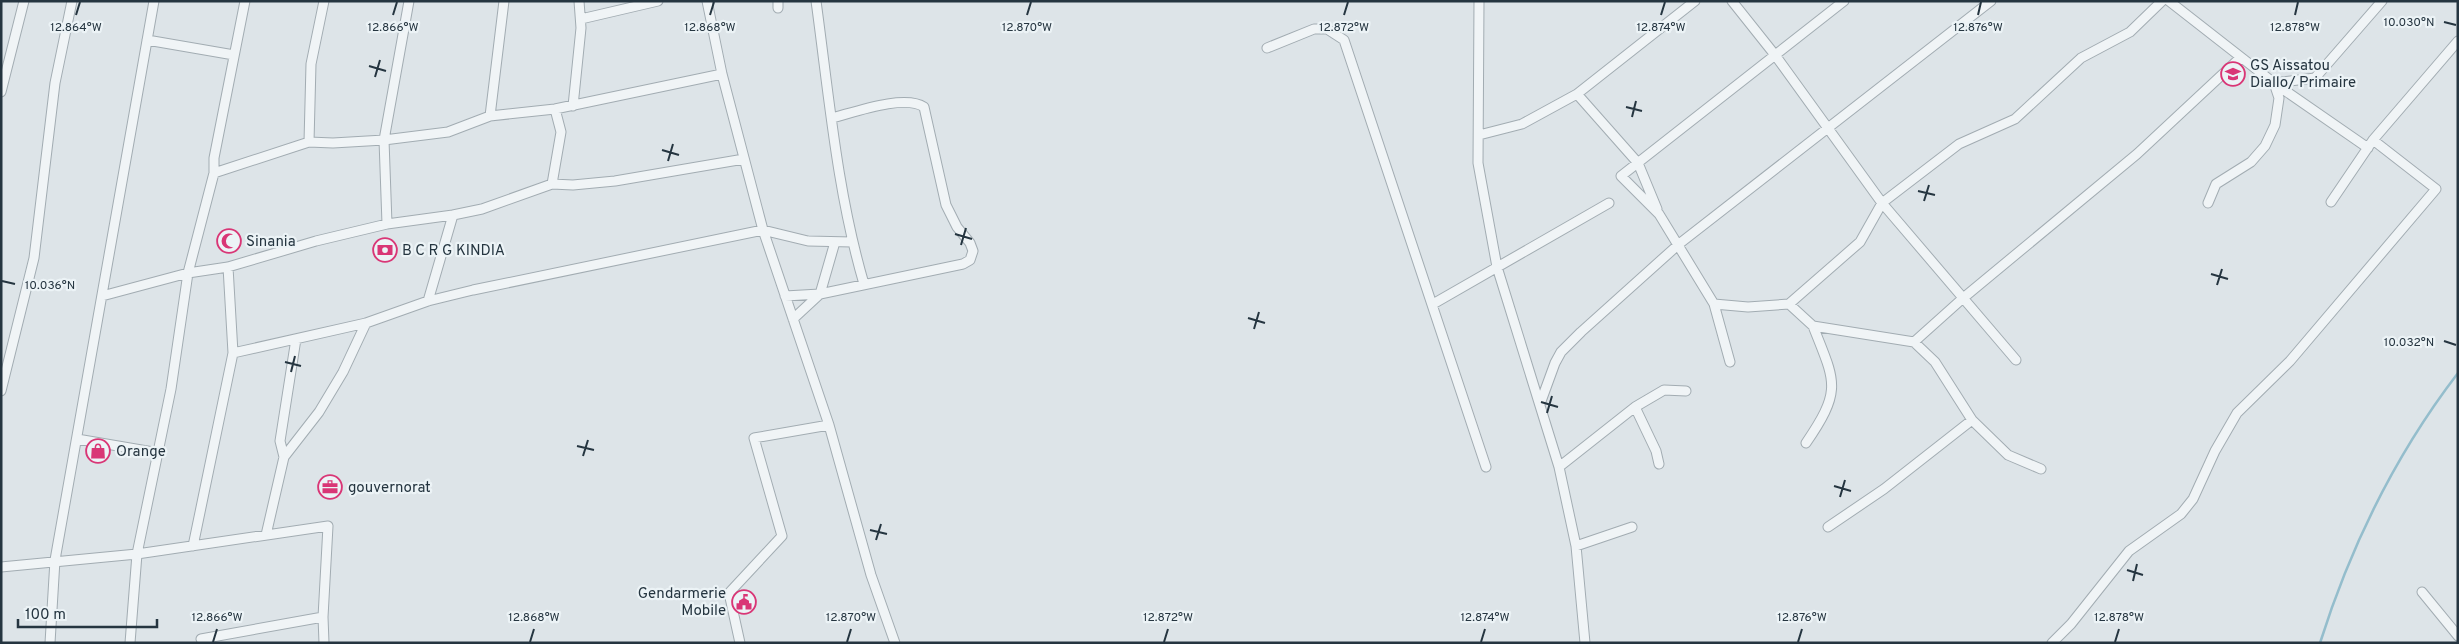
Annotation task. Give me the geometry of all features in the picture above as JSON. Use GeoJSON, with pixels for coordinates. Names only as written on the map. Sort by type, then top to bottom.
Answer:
{"type":"FeatureCollection","features":[{"type":"Feature","properties":{"kind":"street"},"geometry":{"type":"LineString","coordinates":[[1,92],[24,1]]}},
{"type":"Feature","properties":{"kind":"street"},"geometry":{"type":"LineString","coordinates":[[1,391],[34,258],[55,83],[72,1]]}},
{"type":"Feature","properties":{"kind":"street"},"geometry":{"type":"LineString","coordinates":[[50,643],[55,560],[154,1]]}},
{"type":"Feature","properties":{"kind":"street"},"geometry":{"type":"LineString","coordinates":[[130,643],[137,554],[171,389],[188,273],[214,173],[214,158],[245,1]]}},
{"type":"Feature","properties":{"kind":"street"},"geometry":{"type":"LineString","coordinates":[[309,142],[311,64],[324,1]]}},
{"type":"Feature","properties":{"kind":"street"},"geometry":{"type":"LineString","coordinates":[[387,224],[384,140],[408,1]]}},
{"type":"Feature","properties":{"kind":"street"},"geometry":{"type":"LineString","coordinates":[[490,116],[504,1]]}},
{"type":"Feature","properties":{"kind":"street"},"geometry":{"type":"LineString","coordinates":[[573,106],[581,19],[579,1]]}},
{"type":"Feature","properties":{"kind":"street"},"geometry":{"type":"LineString","coordinates":[[581,19],[658,1]]}},
{"type":"Feature","properties":{"kind":"street"},"geometry":{"type":"LineString","coordinates":[[707,1],[722,74],[763,230],[829,425],[871,575],[895,643]]}},
{"type":"Feature","properties":{"kind":"street"},"geometry":{"type":"LineString","coordinates":[[816,1],[852,242],[864,284]]}},
{"type":"Feature","properties":{"kind":"street"},"geometry":{"type":"LineString","coordinates":[[1479,1],[1478,163],[1496,267],[1559,467],[1576,546],[1584,643]]}},
{"type":"Feature","properties":{"kind":"street"},"geometry":{"type":"LineString","coordinates":[[1479,135],[1522,124],[1577,94],[1695,1]]}},
{"type":"Feature","properties":{"kind":"street"},"geometry":{"type":"LineString","coordinates":[[1732,1],[1774,55],[1882,204],[2016,360]]}},
{"type":"Feature","properties":{"kind":"street"},"geometry":{"type":"LineString","coordinates":[[1659,214],[1621,176],[1844,1]]}},
{"type":"Feature","properties":{"kind":"street"},"geometry":{"type":"LineString","coordinates":[[1540,404],[1555,362],[1561,352],[1679,244],[1992,1]]}},
{"type":"Feature","properties":{"kind":"street"},"geometry":{"type":"LineString","coordinates":[[1714,304],[1748,307],[1789,304],[1860,242],[1882,204],[1959,144],[2015,119],[2081,58],[2130,32],[2162,1]]}},
{"type":"Feature","properties":{"kind":"street"},"geometry":{"type":"LineString","coordinates":[[2052,643],[2071,624],[2128,551],[2181,514],[2193,499],[2215,451],[2237,413],[2290,361],[2436,189],[2370,144],[2274,83],[2169,1]]}},
{"type":"Feature","properties":{"kind":"street"},"geometry":{"type":"LineString","coordinates":[[2274,83],[2315,78],[2382,1]]}},
{"type":"Feature","properties":{"kind":"street"},"geometry":{"type":"LineString","coordinates":[[1267,48],[1314,29],[1326,29],[1344,40],[1486,467]]}},
{"type":"Feature","properties":{"kind":"street"},"geometry":{"type":"LineString","coordinates":[[147,40],[234,55]]}},
{"type":"Feature","properties":{"kind":"street"},"geometry":{"type":"LineString","coordinates":[[2331,202],[2370,144],[2458,41]]}},
{"type":"Feature","properties":{"kind":"street"},"geometry":{"type":"LineString","coordinates":[[1914,342],[1962,299],[2136,154],[2240,58]]}},
{"type":"Feature","properties":{"kind":"street"},"geometry":{"type":"LineString","coordinates":[[214,173],[309,142],[384,140],[448,132],[490,116],[573,106],[722,74]]}},
{"type":"Feature","properties":{"kind":"street"},"geometry":{"type":"LineString","coordinates":[[2208,203],[2216,184],[2251,162],[2265,146],[2275,125],[2279,98],[2274,83]]}},
{"type":"Feature","properties":{"kind":"street"},"geometry":{"type":"LineString","coordinates":[[1577,94],[1638,163],[1659,214],[1714,304],[1730,362]]}},
{"type":"Feature","properties":{"kind":"street"},"geometry":{"type":"LineString","coordinates":[[785,296],[820,294],[963,264],[970,260],[973,251],[946,204],[924,107],[917,102],[898,102],[832,118]]}},
{"type":"Feature","properties":{"kind":"street"},"geometry":{"type":"LineString","coordinates":[[552,184],[561,132],[555,109]]}},
{"type":"Feature","properties":{"kind":"street"},"geometry":{"type":"LineString","coordinates":[[102,296],[188,273],[228,267],[316,241],[387,224],[482,209],[552,184],[573,185],[615,181],[744,159]]}},
{"type":"Feature","properties":{"kind":"street"},"geometry":{"type":"LineString","coordinates":[[1433,304],[1609,203]]}},
{"type":"Feature","properties":{"kind":"street"},"geometry":{"type":"LineString","coordinates":[[428,301],[453,215]]}},
{"type":"Feature","properties":{"kind":"street"},"geometry":{"type":"LineString","coordinates":[[234,353],[366,323],[428,301],[549,273],[763,230],[808,241],[852,242]]}},
{"type":"Feature","properties":{"kind":"street"},"geometry":{"type":"LineString","coordinates":[[794,319],[820,294],[835,242]]}},
{"type":"Feature","properties":{"kind":"street"},"geometry":{"type":"LineString","coordinates":[[193,546],[234,353],[228,267]]}},
{"type":"Feature","properties":{"kind":"street"},"geometry":{"type":"LineString","coordinates":[[1789,304],[1813,326],[1832,376],[1831,398],[1806,443]]}},
{"type":"Feature","properties":{"kind":"street"},"geometry":{"type":"LineString","coordinates":[[266,535],[284,457],[320,412],[343,372],[366,323]]}},
{"type":"Feature","properties":{"kind":"street"},"geometry":{"type":"LineString","coordinates":[[1813,326],[1914,342],[1935,362],[1972,420],[2008,454],[2041,469]]}},
{"type":"Feature","properties":{"kind":"street"},"geometry":{"type":"LineString","coordinates":[[284,457],[280,441],[296,339]]}},
{"type":"Feature","properties":{"kind":"street"},"geometry":{"type":"LineString","coordinates":[[1559,467],[1635,407],[1664,390],[1686,391]]}},
{"type":"Feature","properties":{"kind":"street"},"geometry":{"type":"LineString","coordinates":[[1635,407],[1656,451],[1660,464]]}},
{"type":"Feature","properties":{"kind":"street"},"geometry":{"type":"LineString","coordinates":[[1828,527],[1884,489],[1972,420]]}},
{"type":"Feature","properties":{"kind":"street"},"geometry":{"type":"LineString","coordinates":[[740,643],[729,593],[782,536],[754,438],[829,425]]}},
{"type":"Feature","properties":{"kind":"street"},"geometry":{"type":"LineString","coordinates":[[77,439],[158,453]]}},
{"type":"Feature","properties":{"kind":"street"},"geometry":{"type":"LineString","coordinates":[[1,567],[55,560],[137,554],[328,526],[323,617],[324,643]]}},
{"type":"Feature","properties":{"kind":"street"},"geometry":{"type":"LineString","coordinates":[[1576,546],[1632,527]]}},
{"type":"Feature","properties":{"kind":"street"},"geometry":{"type":"LineString","coordinates":[[2422,592],[2458,636]]}},
{"type":"Feature","properties":{"kind":"street"},"geometry":{"type":"LineString","coordinates":[[201,639],[323,617]]}},
{"type":"Feature","properties":{"kind":"waterway"},"geometry":{"type":"LineString","coordinates":[[2320,643],[2346,571],[2377,502],[2414,436],[2458,373]]}},
{"type":"Feature","properties":{"kind":"place","name":"GS Aissatou Diallo/ Primaire"},"geometry":{"type":"Point","coordinates":[2233,74]}},
{"type":"Feature","properties":{"kind":"place","name":"Sinania"},"geometry":{"type":"Point","coordinates":[229,241]}},
{"type":"Feature","properties":{"kind":"place","name":"B C R G KINDIA"},"geometry":{"type":"Point","coordinates":[385,250]}},
{"type":"Feature","properties":{"kind":"place","name":"Orange"},"geometry":{"type":"Point","coordinates":[98,451]}},
{"type":"Feature","properties":{"kind":"place","name":"gouvernorat"},"geometry":{"type":"Point","coordinates":[330,487]}},
{"type":"Feature","properties":{"kind":"place","name":"Gendarmerie Mobile"},"geometry":{"type":"Point","coordinates":[744,602]}}]}
